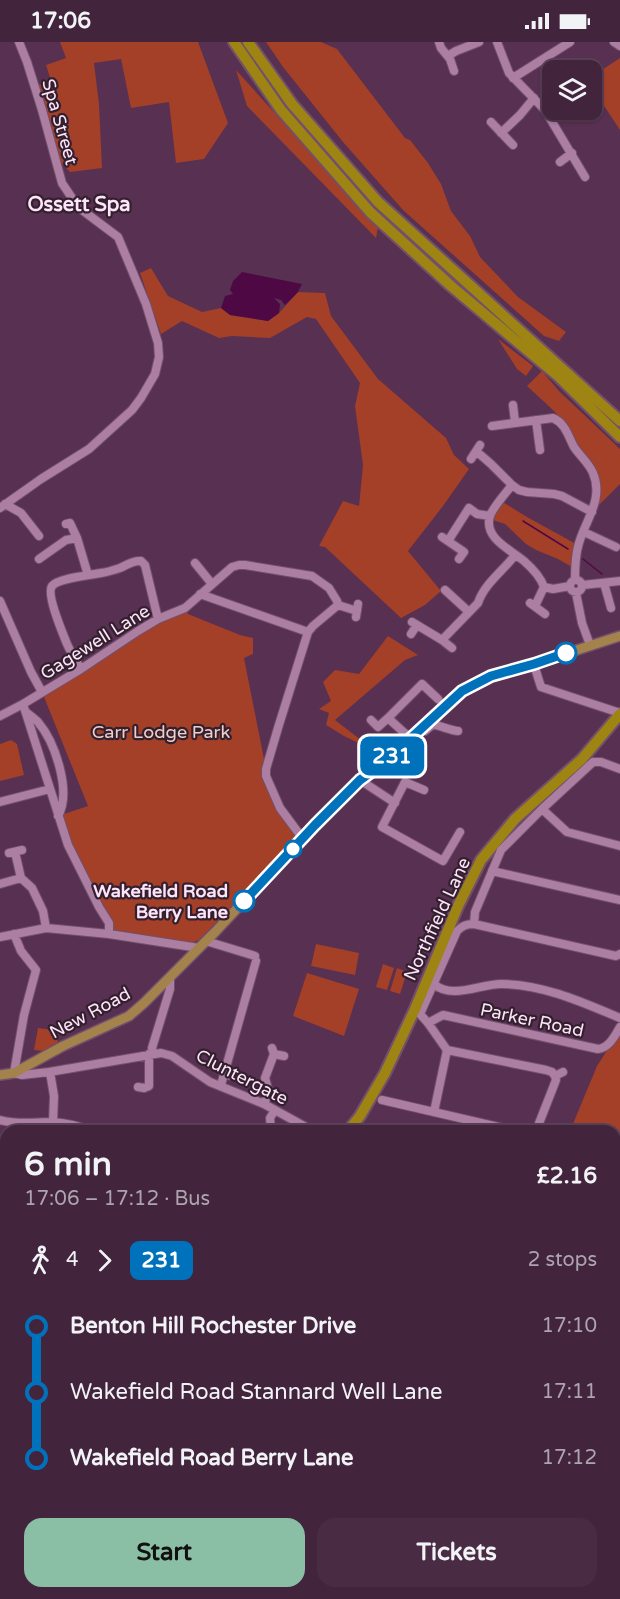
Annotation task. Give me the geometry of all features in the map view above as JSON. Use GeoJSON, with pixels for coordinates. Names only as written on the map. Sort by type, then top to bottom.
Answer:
{"type":"FeatureCollection","features":[{"type":"Feature","properties":{"kind":"highway"},"geometry":{"type":"LineString","coordinates":[[234,42],[280,110],[370,212],[451,286],[558,376],[620,437]]}},
{"type":"Feature","properties":{"kind":"highway"},"geometry":{"type":"LineString","coordinates":[[248,42],[291,104],[378,202],[620,422]]}},
{"type":"Feature","properties":{"kind":"highway","name":"Northfield Lane"},"geometry":{"type":"LineString","coordinates":[[353,1125],[379,1085],[418,1012],[458,906],[481,860],[515,819],[548,797],[604,735],[620,713]]}},
{"type":"Feature","properties":{"kind":"main road","name":"New Road"},"geometry":{"type":"LineString","coordinates":[[14,1073],[63,1046],[129,1016],[203,944],[360,780],[385,762],[462,691],[491,676],[620,636]]}},
{"type":"Feature","properties":{"kind":"main road"},"geometry":{"type":"LineString","coordinates":[[0,1075],[14,1073]]}},
{"type":"Feature","properties":{"kind":"street","name":"Spa Street"},"geometry":{"type":"LineString","coordinates":[[2,506],[89,449],[132,410],[155,374],[159,352],[146,304],[118,237],[78,207],[62,183],[19,42]]}},
{"type":"Feature","properties":{"kind":"street"},"geometry":{"type":"LineString","coordinates":[[439,42],[454,71]]}},
{"type":"Feature","properties":{"kind":"street"},"geometry":{"type":"LineString","coordinates":[[448,56],[479,42]]}},
{"type":"Feature","properties":{"kind":"street"},"geometry":{"type":"LineString","coordinates":[[497,42],[513,78],[545,110],[585,177]]}},
{"type":"Feature","properties":{"kind":"street"},"geometry":{"type":"LineString","coordinates":[[513,78],[570,42]]}},
{"type":"Feature","properties":{"kind":"street"},"geometry":{"type":"LineString","coordinates":[[614,42],[620,46]]}},
{"type":"Feature","properties":{"kind":"street"},"geometry":{"type":"LineString","coordinates":[[501,133],[534,98]]}},
{"type":"Feature","properties":{"kind":"street"},"geometry":{"type":"LineString","coordinates":[[491,122],[513,145]]}},
{"type":"Feature","properties":{"kind":"street"},"geometry":{"type":"LineString","coordinates":[[560,162],[572,153]]}},
{"type":"Feature","properties":{"kind":"street"},"geometry":{"type":"LineString","coordinates":[[513,405],[515,422]]}},
{"type":"Feature","properties":{"kind":"street"},"geometry":{"type":"LineString","coordinates":[[492,426],[553,418],[561,423],[574,446],[590,467],[597,495],[576,552],[571,590],[576,593],[590,645]]}},
{"type":"Feature","properties":{"kind":"street"},"geometry":{"type":"LineString","coordinates":[[539,419],[540,450]]}},
{"type":"Feature","properties":{"kind":"street"},"geometry":{"type":"LineString","coordinates":[[471,459],[478,448],[512,485],[527,492],[562,496],[592,512]]}},
{"type":"Feature","properties":{"kind":"street"},"geometry":{"type":"LineString","coordinates":[[512,485],[490,516],[490,528],[498,542],[522,560],[542,581],[544,587],[533,605],[545,614]]}},
{"type":"Feature","properties":{"kind":"street"},"geometry":{"type":"LineString","coordinates":[[2,506],[21,513],[39,536]]}},
{"type":"Feature","properties":{"kind":"street"},"geometry":{"type":"LineString","coordinates":[[459,559],[464,552],[445,539],[469,508],[477,514],[490,516]]}},
{"type":"Feature","properties":{"kind":"street"},"geometry":{"type":"LineString","coordinates":[[66,524],[70,523],[77,538],[88,575]]}},
{"type":"Feature","properties":{"kind":"street"},"geometry":{"type":"LineString","coordinates":[[584,532],[616,547]]}},
{"type":"Feature","properties":{"kind":"street"},"geometry":{"type":"LineString","coordinates":[[39,559],[66,540],[77,538]]}},
{"type":"Feature","properties":{"kind":"street"},"geometry":{"type":"LineString","coordinates":[[442,640],[478,603],[480,596],[492,586],[499,572],[515,555]]}},
{"type":"Feature","properties":{"kind":"street"},"geometry":{"type":"LineString","coordinates":[[81,669],[68,646],[54,606],[50,589],[54,585],[88,575],[109,572],[136,560],[141,561],[145,565],[158,619]]}},
{"type":"Feature","properties":{"kind":"street"},"geometry":{"type":"LineString","coordinates":[[196,562],[212,584]]}},
{"type":"Feature","properties":{"kind":"street"},"geometry":{"type":"LineString","coordinates":[[200,594],[232,567],[239,565],[312,576],[329,588],[338,605]]}},
{"type":"Feature","properties":{"kind":"street"},"geometry":{"type":"LineString","coordinates":[[544,587],[553,589],[579,580],[583,585]]}},
{"type":"Feature","properties":{"kind":"street"},"geometry":{"type":"LineString","coordinates":[[583,585],[620,581]]}},
{"type":"Feature","properties":{"kind":"street"},"geometry":{"type":"LineString","coordinates":[[604,583],[611,608]]}},
{"type":"Feature","properties":{"kind":"street"},"geometry":{"type":"LineString","coordinates":[[576,593],[583,585]]}},
{"type":"Feature","properties":{"kind":"street"},"geometry":{"type":"LineString","coordinates":[[445,590],[469,612]]}},
{"type":"Feature","properties":{"kind":"street"},"geometry":{"type":"LineString","coordinates":[[200,594],[308,632]]}},
{"type":"Feature","properties":{"kind":"street","name":"Gagewell Lane"},"geometry":{"type":"LineString","coordinates":[[0,716],[81,669],[158,619],[184,609],[200,594]]}},
{"type":"Feature","properties":{"kind":"street"},"geometry":{"type":"LineString","coordinates":[[0,601],[42,692]]}},
{"type":"Feature","properties":{"kind":"street"},"geometry":{"type":"LineString","coordinates":[[338,605],[357,611]]}},
{"type":"Feature","properties":{"kind":"street"},"geometry":{"type":"LineString","coordinates":[[303,839],[280,808],[266,776],[275,738],[308,632],[338,605]]}},
{"type":"Feature","properties":{"kind":"street"},"geometry":{"type":"LineString","coordinates":[[411,634],[414,624],[452,648]]}},
{"type":"Feature","properties":{"kind":"street"},"geometry":{"type":"LineString","coordinates":[[535,668],[541,687],[620,713]]}},
{"type":"Feature","properties":{"kind":"street"},"geometry":{"type":"LineString","coordinates":[[371,720],[378,727],[422,684],[438,699]]}},
{"type":"Feature","properties":{"kind":"street"},"geometry":{"type":"LineString","coordinates":[[23,704],[68,845],[99,908],[110,923],[109,934]]}},
{"type":"Feature","properties":{"kind":"street"},"geometry":{"type":"LineString","coordinates":[[27,713],[45,732],[56,755],[63,797],[58,816]]}},
{"type":"Feature","properties":{"kind":"street"},"geometry":{"type":"LineString","coordinates":[[388,718],[410,738]]}},
{"type":"Feature","properties":{"kind":"street"},"geometry":{"type":"LineString","coordinates":[[420,729],[425,731],[436,725],[458,731]]}},
{"type":"Feature","properties":{"kind":"street","name":"Northfield Lane"},"geometry":{"type":"LineString","coordinates":[[418,1012],[434,984],[457,931],[462,926],[474,924],[475,912],[501,850],[542,808],[548,797],[589,765],[597,761],[620,769]]}},
{"type":"Feature","properties":{"kind":"street"},"geometry":{"type":"LineString","coordinates":[[360,780],[394,803]]}},
{"type":"Feature","properties":{"kind":"street"},"geometry":{"type":"LineString","coordinates":[[420,790],[405,782],[382,827],[443,861],[460,832]]}},
{"type":"Feature","properties":{"kind":"street"},"geometry":{"type":"LineString","coordinates":[[0,802],[50,789]]}},
{"type":"Feature","properties":{"kind":"street"},"geometry":{"type":"LineString","coordinates":[[542,808],[567,831],[620,846]]}},
{"type":"Feature","properties":{"kind":"street"},"geometry":{"type":"LineString","coordinates":[[15,852],[21,878],[32,888],[43,911],[46,928]]}},
{"type":"Feature","properties":{"kind":"street"},"geometry":{"type":"LineString","coordinates":[[492,870],[620,900]]}},
{"type":"Feature","properties":{"kind":"street"},"geometry":{"type":"LineString","coordinates":[[0,884],[21,878]]}},
{"type":"Feature","properties":{"kind":"street"},"geometry":{"type":"LineString","coordinates":[[474,924],[616,956],[620,954]]}},
{"type":"Feature","properties":{"kind":"street"},"geometry":{"type":"LineString","coordinates":[[0,937],[46,928],[203,944],[255,958],[221,1085]]}},
{"type":"Feature","properties":{"kind":"street"},"geometry":{"type":"LineString","coordinates":[[14,934],[21,951],[36,970],[24,1015],[14,1073]]}},
{"type":"Feature","properties":{"kind":"street"},"geometry":{"type":"LineString","coordinates":[[138,1087],[151,1089],[152,1048],[170,989],[170,976]]}},
{"type":"Feature","properties":{"kind":"street"},"geometry":{"type":"LineString","coordinates":[[434,984],[439,988],[453,991],[492,985],[521,986],[564,995],[620,1018]]}},
{"type":"Feature","properties":{"kind":"street"},"geometry":{"type":"LineString","coordinates":[[418,1012],[447,1050],[559,1074],[538,1125]]}},
{"type":"Feature","properties":{"kind":"street","name":"Parker Road"},"geometry":{"type":"LineString","coordinates":[[428,1023],[443,1015],[598,1049],[603,1049],[610,1043],[620,1027]]}},
{"type":"Feature","properties":{"kind":"street"},"geometry":{"type":"LineString","coordinates":[[434,1112],[447,1050]]}},
{"type":"Feature","properties":{"kind":"street"},"geometry":{"type":"LineString","coordinates":[[264,1104],[269,1092],[266,1078],[273,1051],[284,1056]]}},
{"type":"Feature","properties":{"kind":"street","name":"Cluntergate"},"geometry":{"type":"LineString","coordinates":[[14,1073],[22,1075],[50,1072],[161,1053],[172,1056],[200,1076],[264,1104],[300,1125]]}},
{"type":"Feature","properties":{"kind":"street"},"geometry":{"type":"LineString","coordinates":[[50,1072],[54,1096],[53,1122]]}},
{"type":"Feature","properties":{"kind":"street"},"geometry":{"type":"LineString","coordinates":[[224,1074],[240,1078]]}},
{"type":"Feature","properties":{"kind":"street"},"geometry":{"type":"LineString","coordinates":[[382,1100],[490,1125]]}},
{"type":"Feature","properties":{"kind":"street"},"geometry":{"type":"LineString","coordinates":[[271,1125],[270,1118],[275,1110]]}},
{"type":"Feature","properties":{"kind":"street"},"geometry":{"type":"LineString","coordinates":[[0,1120],[15,1125]]}},
{"type":"Feature","properties":{"kind":"street"},"geometry":{"type":"LineString","coordinates":[[34,1125],[53,1122],[62,1125]]}},
{"type":"Feature","properties":{"kind":"green space"},"geometry":{"type":"Polygon","coordinates":[[[60,42],[198,42],[228,123],[204,159],[176,163],[169,102],[131,108],[121,59],[94,63],[99,104],[102,168],[70,172],[59,160],[38,85],[51,81],[46,65],[66,58],[60,42]]]}},
{"type":"Feature","properties":{"kind":"green space"},"geometry":{"type":"Polygon","coordinates":[[[266,42],[321,42],[337,49],[405,138],[410,140],[428,163],[441,184],[451,211],[470,236],[480,257],[518,297],[566,332],[559,341],[544,336],[403,210],[343,142],[266,42]]]}},
{"type":"Feature","properties":{"kind":"green space"},"geometry":{"type":"Polygon","coordinates":[[[620,58],[620,130],[602,103],[602,70],[620,58]]]}},
{"type":"Feature","properties":{"kind":"green space"},"geometry":{"type":"Polygon","coordinates":[[[236,70],[378,227],[376,238],[247,106],[236,70]]]}},
{"type":"Feature","properties":{"kind":"green space"},"geometry":{"type":"Polygon","coordinates":[[[151,268],[168,296],[202,312],[221,308],[230,315],[268,321],[279,313],[298,292],[325,293],[331,316],[378,379],[446,438],[454,455],[469,469],[408,551],[441,591],[425,605],[401,618],[325,547],[319,546],[343,501],[359,506],[363,465],[355,406],[360,383],[316,319],[307,317],[270,338],[232,336],[219,338],[182,321],[161,334],[140,273],[151,268]]]}},
{"type":"Feature","properties":{"kind":"green space"},"geometry":{"type":"Polygon","coordinates":[[[498,339],[533,366],[526,376],[517,369],[498,339]]]}},
{"type":"Feature","properties":{"kind":"green space"},"geometry":{"type":"Polygon","coordinates":[[[542,371],[559,391],[620,449],[620,484],[598,506],[599,489],[566,425],[527,386],[542,371]]]}},
{"type":"Feature","properties":{"kind":"green space"},"geometry":{"type":"Polygon","coordinates":[[[501,501],[576,544],[572,567],[536,550],[526,544],[505,524],[490,519],[501,501]]]}},
{"type":"Feature","properties":{"kind":"green space","name":"Carr Lodge Park"},"geometry":{"type":"Polygon","coordinates":[[[185,608],[188,614],[253,638],[253,654],[244,658],[266,769],[280,808],[303,839],[259,885],[241,897],[199,940],[191,943],[112,934],[102,906],[70,844],[61,815],[88,806],[42,692],[138,631],[185,608]]]}},
{"type":"Feature","properties":{"kind":"green space"},"geometry":{"type":"Polygon","coordinates":[[[388,636],[418,655],[405,660],[335,720],[361,740],[390,752],[385,756],[326,725],[329,713],[319,709],[331,701],[323,682],[335,670],[359,674],[388,636]]]}},
{"type":"Feature","properties":{"kind":"green space"},"geometry":{"type":"Polygon","coordinates":[[[11,740],[17,744],[24,775],[0,781],[0,744],[11,740]]]}},
{"type":"Feature","properties":{"kind":"green space"},"geometry":{"type":"Polygon","coordinates":[[[316,944],[359,953],[355,975],[311,966],[316,944]]]}},
{"type":"Feature","properties":{"kind":"green space"},"geometry":{"type":"Polygon","coordinates":[[[383,964],[394,968],[387,990],[376,987],[383,964]]]}},
{"type":"Feature","properties":{"kind":"green space"},"geometry":{"type":"Polygon","coordinates":[[[397,968],[407,972],[400,994],[390,991],[397,968]]]}},
{"type":"Feature","properties":{"kind":"green space"},"geometry":{"type":"Polygon","coordinates":[[[307,973],[359,989],[344,1036],[293,1016],[307,973]]]}},
{"type":"Feature","properties":{"kind":"green space"},"geometry":{"type":"Polygon","coordinates":[[[38,1028],[59,1031],[57,1045],[45,1051],[34,1050],[38,1028]]]}},
{"type":"Feature","properties":{"kind":"green space"},"geometry":{"type":"Polygon","coordinates":[[[620,1030],[620,1125],[572,1125],[597,1066],[620,1030]]]}},
{"type":"Feature","properties":{"kind":"shaded area"},"geometry":{"type":"Polygon","coordinates":[[[242,272],[302,284],[298,292],[285,305],[281,300],[274,298],[280,304],[279,313],[268,321],[230,315],[221,308],[225,296],[233,294],[230,290],[233,281],[242,272]]]}},
{"type":"Feature","properties":{"kind":"waterway"},"geometry":{"type":"LineString","coordinates":[[523,521],[568,549]]}},
{"type":"Feature","properties":{"kind":"waterway"},"geometry":{"type":"LineString","coordinates":[[583,559],[602,574]]}},
{"type":"Feature","properties":{"kind":"bus line","name":"231"},"geometry":{"type":"LineString","coordinates":[[244,901],[360,780],[404,746],[462,691],[491,676],[566,653]]}},
{"type":"Feature","properties":{"kind":"place","name":"Wakefield Road Berry Lane"},"geometry":{"type":"Point","coordinates":[244,901]}},
{"type":"Feature","properties":{"kind":"district","name":"Ossett Spa"},"geometry":{"type":"Point","coordinates":[79,205]}}]}
